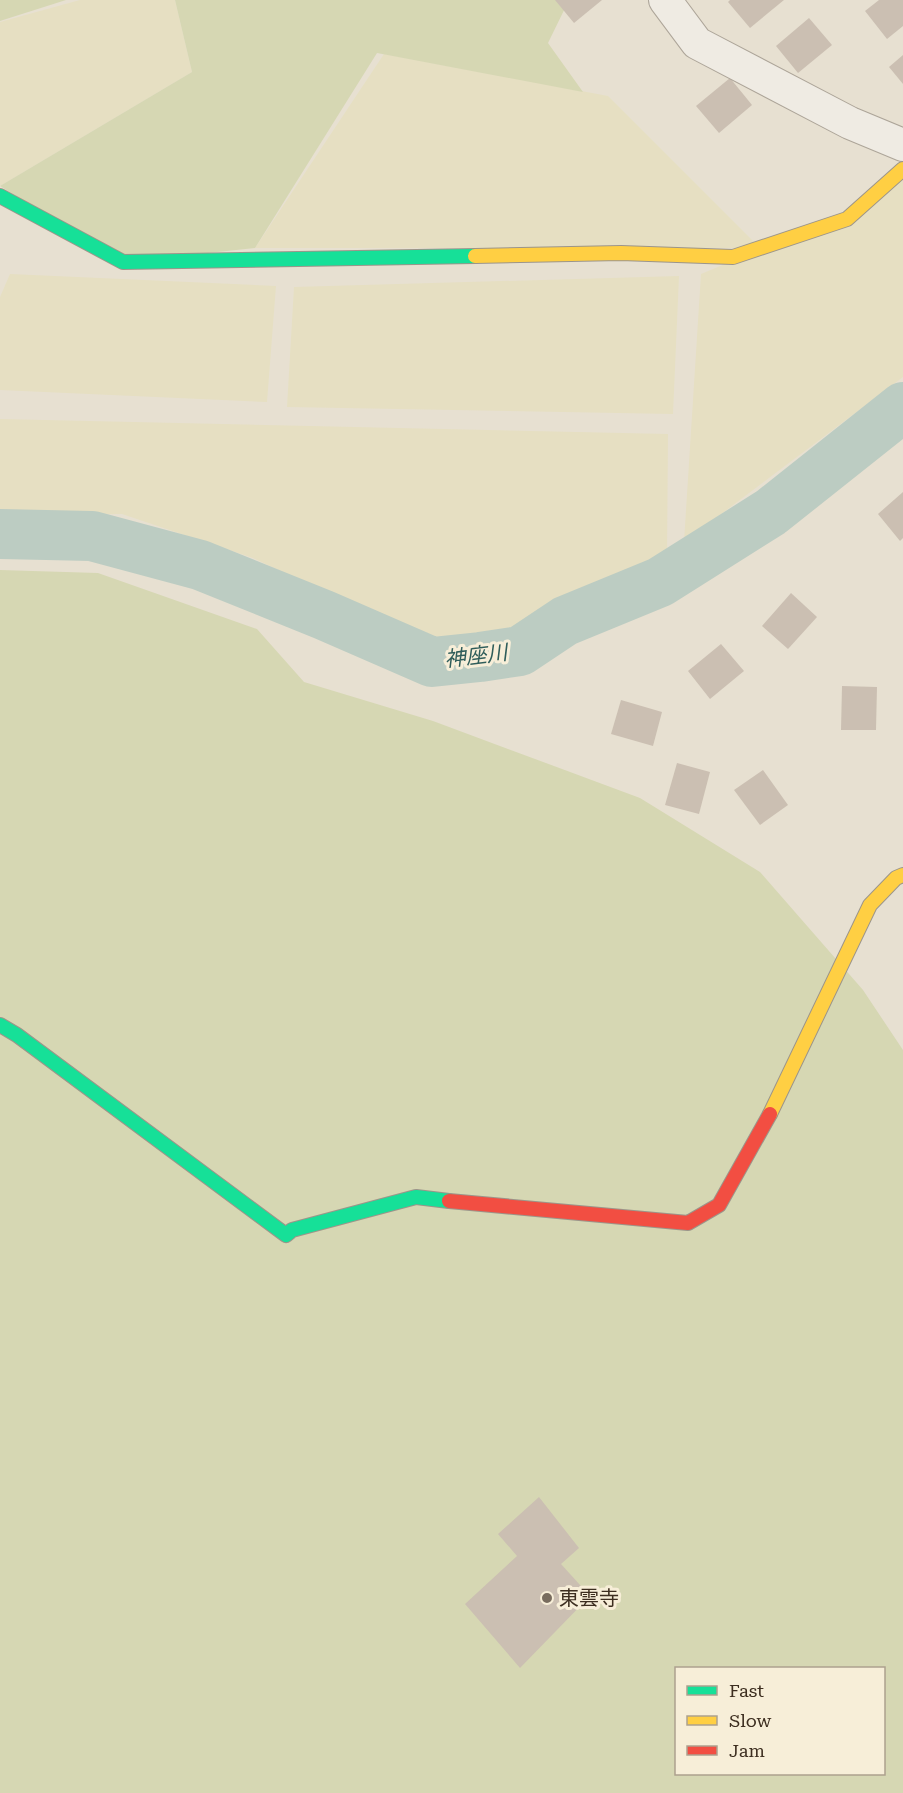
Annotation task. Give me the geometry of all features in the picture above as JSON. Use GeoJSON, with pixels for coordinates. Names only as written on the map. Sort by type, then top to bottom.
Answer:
{"type":"FeatureCollection","features":[{"type":"Feature","properties":{"kind":"street"},"geometry":{"type":"LineString","coordinates":[[664,0],[697,43],[850,123],[903,145]]}},
{"type":"Feature","properties":{"kind":"street"},"geometry":{"type":"LineString","coordinates":[[0,196],[123,262],[621,253],[733,257],[847,219],[903,169]]}},
{"type":"Feature","properties":{"kind":"street"},"geometry":{"type":"LineString","coordinates":[[0,1025],[17,1035],[286,1235],[292,1230],[416,1197],[688,1223],[719,1205],[773,1108],[870,905],[896,878],[903,874]]}},
{"type":"Feature","properties":{"kind":"shaded area"},"geometry":{"type":"Polygon","coordinates":[[[80,0],[175,0],[192,72],[0,186],[0,22],[80,0]]]}},
{"type":"Feature","properties":{"kind":"shaded area"},"geometry":{"type":"Polygon","coordinates":[[[384,54],[608,96],[760,248],[255,248],[384,54]]]}},
{"type":"Feature","properties":{"kind":"shaded area"},"geometry":{"type":"Polygon","coordinates":[[[903,169],[903,377],[684,542],[701,274],[858,209],[903,169]]]}},
{"type":"Feature","properties":{"kind":"shaded area"},"geometry":{"type":"Polygon","coordinates":[[[10,274],[276,286],[267,402],[0,390],[0,297],[10,274]]]}},
{"type":"Feature","properties":{"kind":"shaded area"},"geometry":{"type":"Polygon","coordinates":[[[679,276],[673,414],[287,407],[294,287],[679,276]]]}},
{"type":"Feature","properties":{"kind":"shaded area"},"geometry":{"type":"Polygon","coordinates":[[[0,419],[668,434],[667,556],[496,639],[418,636],[253,558],[122,514],[0,515],[0,419]]]}},
{"type":"Feature","properties":{"kind":"green space"},"geometry":{"type":"Polygon","coordinates":[[[0,0],[66,0],[0,21],[0,0]]]}},
{"type":"Feature","properties":{"kind":"green space"},"geometry":{"type":"Polygon","coordinates":[[[175,0],[569,0],[548,43],[583,92],[377,53],[255,248],[123,262],[0,186],[192,72],[175,0]]]}},
{"type":"Feature","properties":{"kind":"green space"},"geometry":{"type":"Polygon","coordinates":[[[0,570],[98,573],[257,629],[304,682],[433,721],[640,798],[760,872],[863,990],[903,1050],[903,1793],[0,1793],[0,570]]]}},
{"type":"Feature","properties":{"kind":"building"},"geometry":{"type":"Polygon","coordinates":[[[555,0],[602,0],[574,23],[555,0]]]}},
{"type":"Feature","properties":{"kind":"building"},"geometry":{"type":"Polygon","coordinates":[[[730,0],[784,0],[750,28],[728,2],[730,0]]]}},
{"type":"Feature","properties":{"kind":"building"},"geometry":{"type":"Polygon","coordinates":[[[879,0],[903,0],[903,26],[887,39],[865,11],[879,0]]]}},
{"type":"Feature","properties":{"kind":"building"},"geometry":{"type":"Polygon","coordinates":[[[809,18],[832,45],[798,73],[776,46],[809,18]]]}},
{"type":"Feature","properties":{"kind":"building"},"geometry":{"type":"Polygon","coordinates":[[[903,55],[903,84],[889,67],[903,55]]]}},
{"type":"Feature","properties":{"kind":"building"},"geometry":{"type":"Polygon","coordinates":[[[730,78],[752,105],[719,133],[696,106],[730,78]]]}},
{"type":"Feature","properties":{"kind":"building"},"geometry":{"type":"Polygon","coordinates":[[[903,492],[903,538],[900,541],[878,514],[903,492]]]}},
{"type":"Feature","properties":{"kind":"building"},"geometry":{"type":"Polygon","coordinates":[[[791,593],[817,617],[788,649],[762,626],[791,593]]]}},
{"type":"Feature","properties":{"kind":"building"},"geometry":{"type":"Polygon","coordinates":[[[721,644],[744,671],[710,699],[688,671],[721,644]]]}},
{"type":"Feature","properties":{"kind":"building"},"geometry":{"type":"Polygon","coordinates":[[[842,686],[877,687],[876,730],[841,730],[842,686]]]}},
{"type":"Feature","properties":{"kind":"building"},"geometry":{"type":"Polygon","coordinates":[[[621,700],[662,712],[653,746],[611,734],[621,700]]]}},
{"type":"Feature","properties":{"kind":"building"},"geometry":{"type":"Polygon","coordinates":[[[677,763],[710,772],[699,814],[665,805],[677,763]]]}},
{"type":"Feature","properties":{"kind":"building"},"geometry":{"type":"Polygon","coordinates":[[[763,770],[788,805],[760,825],[734,790],[763,770]]]}},
{"type":"Feature","properties":{"kind":"building"},"geometry":{"type":"Polygon","coordinates":[[[539,1497],[579,1548],[561,1564],[590,1596],[520,1668],[465,1604],[517,1556],[498,1534],[539,1497]]]}},
{"type":"Feature","properties":{"kind":"waterway","name":"神座川"},"geometry":{"type":"LineString","coordinates":[[0,534],[92,536],[200,565],[432,662],[480,657],[520,651],[565,621],[660,582],[771,512],[903,407]]}},
{"type":"Feature","properties":{"kind":"traffic: fast"},"geometry":{"type":"LineString","coordinates":[[0,196],[123,262],[475,256]]}},
{"type":"Feature","properties":{"kind":"traffic: fast"},"geometry":{"type":"LineString","coordinates":[[0,1025],[17,1035],[286,1235],[292,1230],[416,1197],[449,1201]]}},
{"type":"Feature","properties":{"kind":"traffic: slow"},"geometry":{"type":"LineString","coordinates":[[475,256],[621,253],[733,257],[847,219],[903,169]]}},
{"type":"Feature","properties":{"kind":"traffic: slow"},"geometry":{"type":"LineString","coordinates":[[770,1114],[870,905],[896,878],[903,875]]}},
{"type":"Feature","properties":{"kind":"traffic: jam"},"geometry":{"type":"LineString","coordinates":[[449,1201],[688,1223],[719,1205],[770,1114]]}},
{"type":"Feature","properties":{"kind":"place","name":"東雲寺"},"geometry":{"type":"Point","coordinates":[547,1598]}}]}
